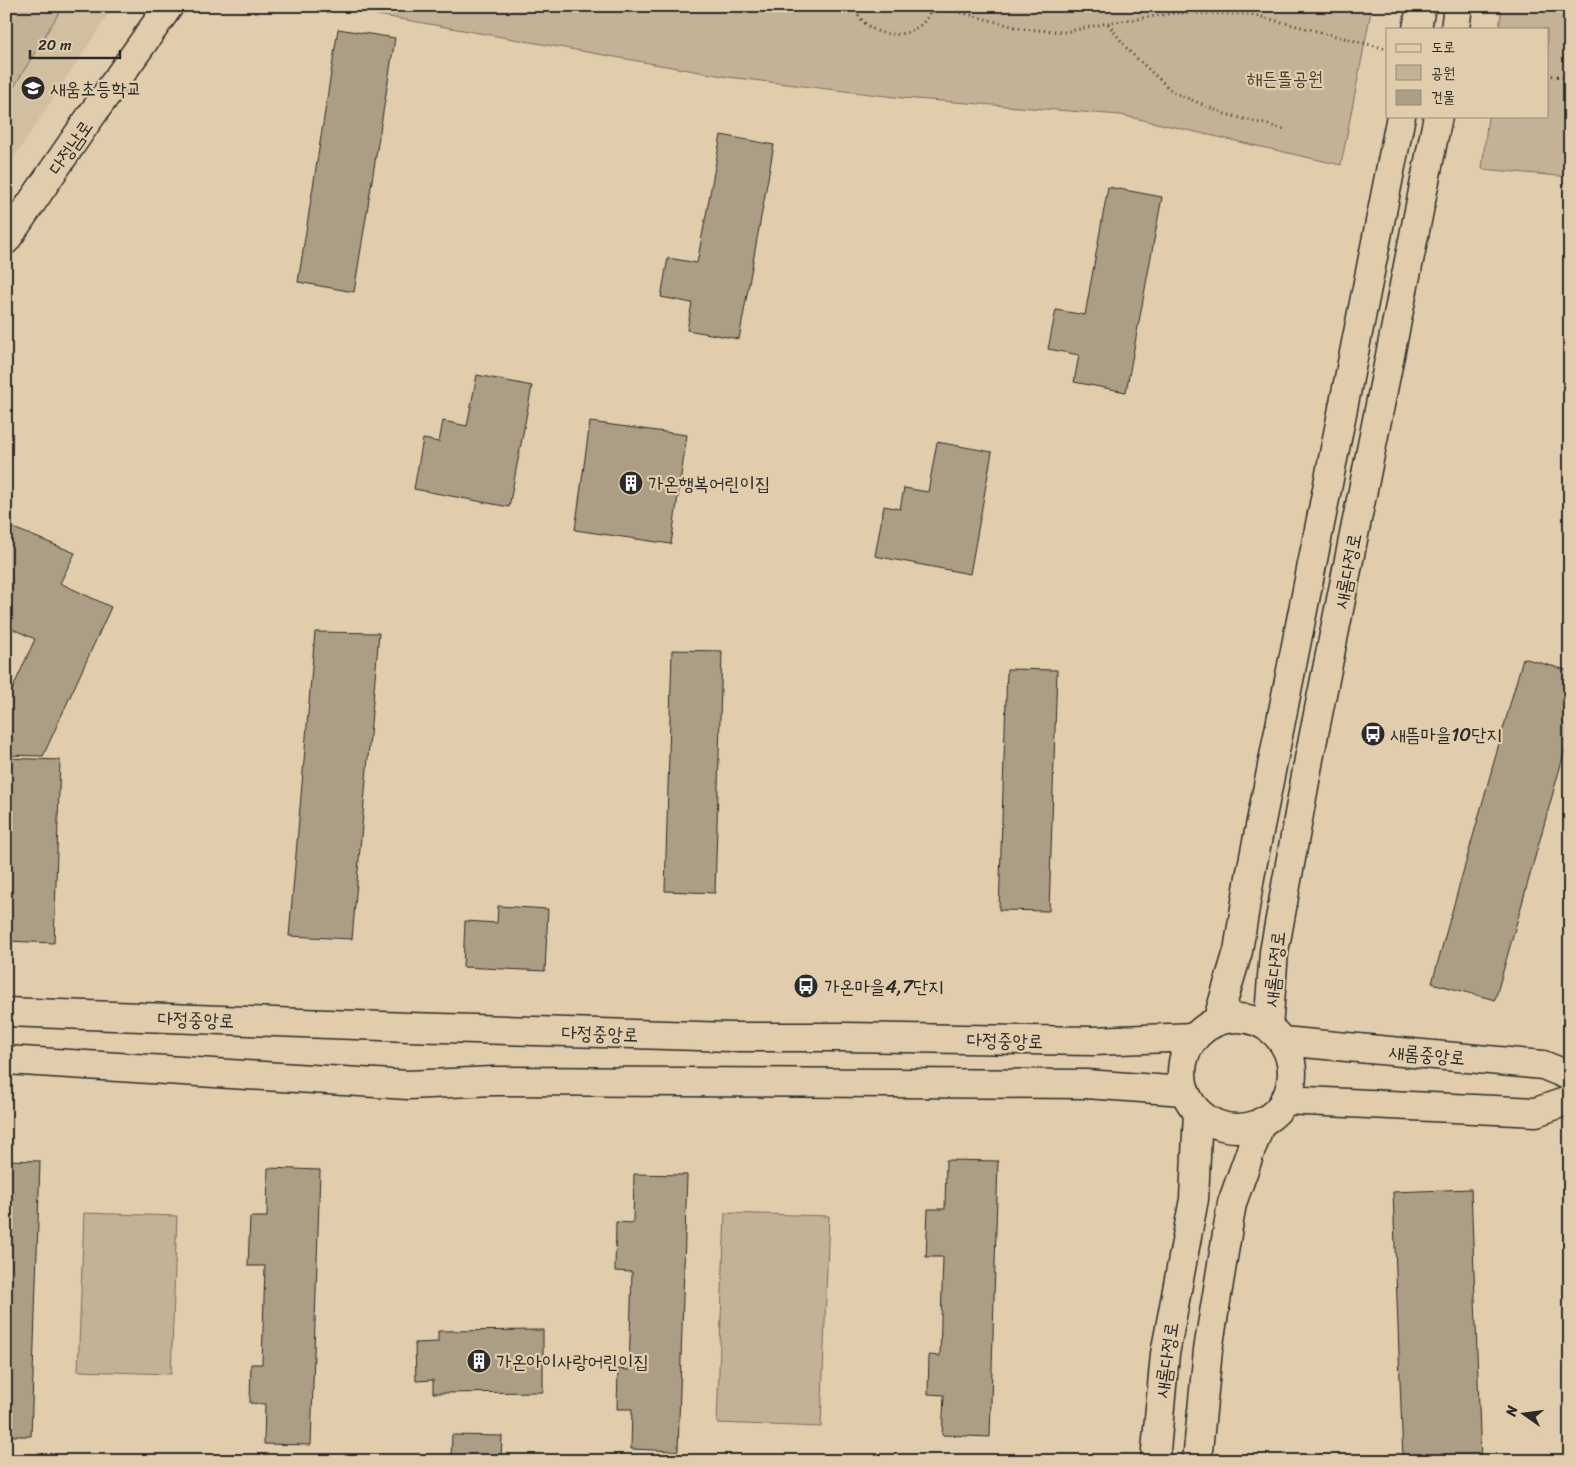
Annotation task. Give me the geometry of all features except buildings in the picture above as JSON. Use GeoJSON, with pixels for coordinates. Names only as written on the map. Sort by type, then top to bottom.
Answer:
{"type":"FeatureCollection","features":[{"type":"Feature","properties":{"kind":"street","name":"다정남로"},"geometry":{"type":"LineString","coordinates":[[6,240],[86,123],[170,6]]}},
{"type":"Feature","properties":{"kind":"street"},"geometry":{"type":"LineString","coordinates":[[1417,28],[1421,6]]}},
{"type":"Feature","properties":{"kind":"street"},"geometry":{"type":"LineString","coordinates":[[1455,28],[1458,6]]}},
{"type":"Feature","properties":{"kind":"street","name":"새롬다정로"},"geometry":{"type":"LineString","coordinates":[[1217,1022],[1238,951],[1252,867],[1401,118]]}},
{"type":"Feature","properties":{"kind":"street","name":"새롬다정로"},"geometry":{"type":"LineString","coordinates":[[1275,1034],[1274,952],[1309,759],[1438,118]]}},
{"type":"Feature","properties":{"kind":"street","name":"다정중앙로"},"geometry":{"type":"LineString","coordinates":[[6,1012],[731,1037],[844,1037],[1093,1042],[1195,1037]]}},
{"type":"Feature","properties":{"kind":"street"},"geometry":{"type":"LineString","coordinates":[[1230,1018],[1243,1018],[1256,1022],[1275,1034],[1287,1052],[1292,1076],[1284,1100],[1270,1116],[1261,1122],[1239,1128],[1217,1124],[1191,1101],[1182,1077],[1183,1063],[1187,1049],[1195,1037],[1205,1028],[1230,1018]]}},
{"type":"Feature","properties":{"kind":"street","name":"새롬중앙로"},"geometry":{"type":"LineString","coordinates":[[1275,1034],[1543,1065],[1570,1076]]}},
{"type":"Feature","properties":{"kind":"street"},"geometry":{"type":"LineString","coordinates":[[6,1060],[408,1085],[493,1081],[1086,1084],[1191,1101]]}},
{"type":"Feature","properties":{"kind":"street"},"geometry":{"type":"LineString","coordinates":[[1284,1100],[1536,1112],[1570,1100]]}},
{"type":"Feature","properties":{"kind":"street","name":"새롬다정로"},"geometry":{"type":"LineString","coordinates":[[1155,1461],[1165,1354],[1194,1199],[1191,1101]]}},
{"type":"Feature","properties":{"kind":"street"},"geometry":{"type":"LineString","coordinates":[[1196,1461],[1208,1350],[1232,1203],[1261,1122]]}},
{"type":"Feature","properties":{"kind":"path"},"geometry":{"type":"LineString","coordinates":[[854,6],[864,23],[876,31],[890,34],[904,34],[917,28],[927,18],[933,6]]}},
{"type":"Feature","properties":{"kind":"path"},"geometry":{"type":"LineString","coordinates":[[937,6],[1023,29],[1065,32],[1108,23],[1176,13],[1250,14],[1386,49]]}},
{"type":"Feature","properties":{"kind":"path"},"geometry":{"type":"LineString","coordinates":[[1108,23],[1129,51],[1173,92],[1225,114],[1284,129]]}},
{"type":"Feature","properties":{"kind":"path"},"geometry":{"type":"LineString","coordinates":[[1548,75],[1570,78]]}},
{"type":"Feature","properties":{"kind":"shaded area","name":"새움초등학교"},"geometry":{"type":"Polygon","coordinates":[[[6,6],[114,6],[6,170],[6,6]]]}},
{"type":"Feature","properties":{"kind":"green space"},"geometry":{"type":"Polygon","coordinates":[[[6,6],[63,6],[6,100],[6,6]]]}},
{"type":"Feature","properties":{"kind":"green space","name":"해든뜰공원"},"geometry":{"type":"Polygon","coordinates":[[[327,6],[1372,6],[1341,165],[1121,115],[903,98],[728,77],[327,6]]]}},
{"type":"Feature","properties":{"kind":"green space"},"geometry":{"type":"Polygon","coordinates":[[[1502,6],[1570,6],[1570,177],[1482,169],[1488,118],[1548,118],[1548,28],[1499,28],[1502,6]]]}},
{"type":"Feature","properties":{"kind":"green space"},"geometry":{"type":"Polygon","coordinates":[[[84,1213],[177,1216],[171,1374],[78,1371],[84,1213]]]}},
{"type":"Feature","properties":{"kind":"green space"},"geometry":{"type":"Polygon","coordinates":[[[725,1213],[829,1216],[821,1427],[717,1423],[725,1213]]]}},
{"type":"Feature","properties":{"kind":"place","name":"새움초등학교"},"geometry":{"type":"Point","coordinates":[33,88]}},
{"type":"Feature","properties":{"kind":"place","name":"가온행복어린이집"},"geometry":{"type":"Point","coordinates":[631,483]}},
{"type":"Feature","properties":{"kind":"place","name":"새뜸마을10단지"},"geometry":{"type":"Point","coordinates":[1373,734]}},
{"type":"Feature","properties":{"kind":"place","name":"가온마을4,7단지"},"geometry":{"type":"Point","coordinates":[806,986]}},
{"type":"Feature","properties":{"kind":"place","name":"가온아이사랑어린이집"},"geometry":{"type":"Point","coordinates":[479,1361]}}]}
